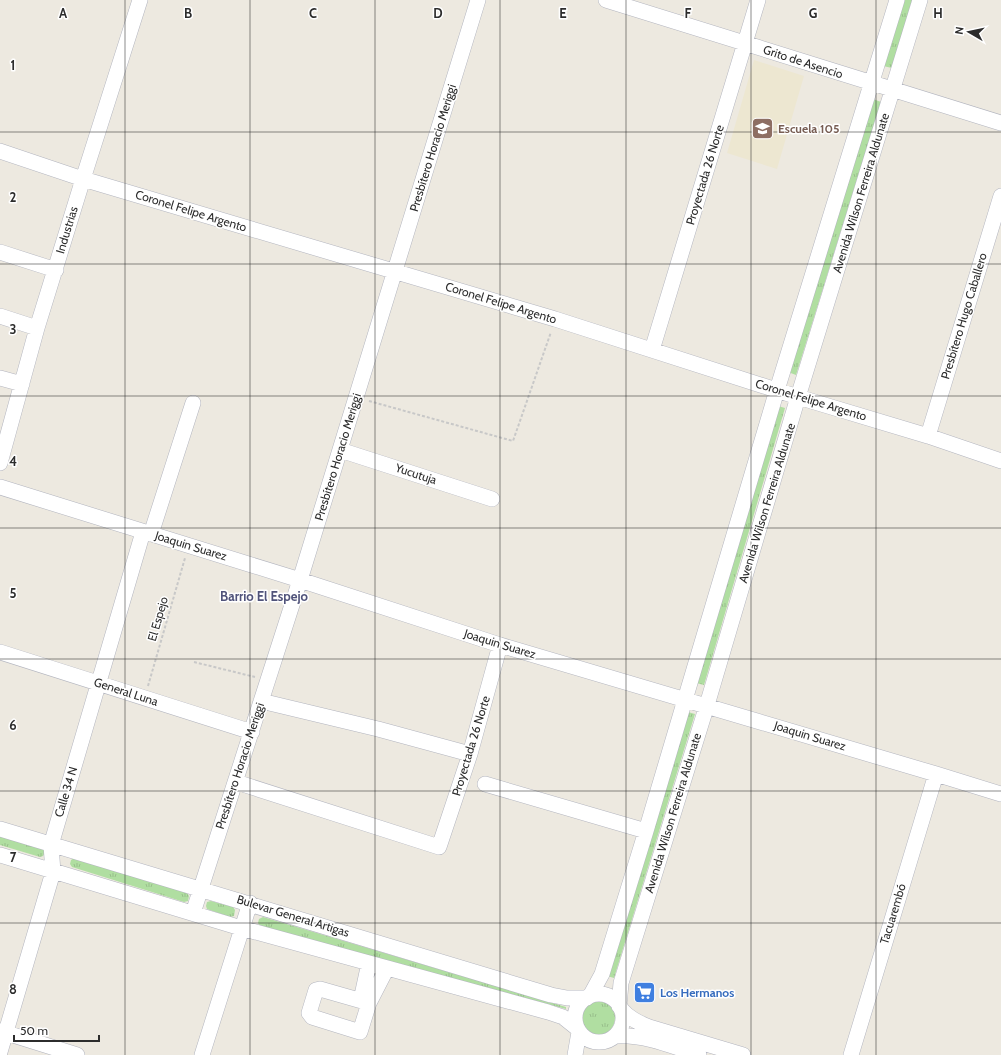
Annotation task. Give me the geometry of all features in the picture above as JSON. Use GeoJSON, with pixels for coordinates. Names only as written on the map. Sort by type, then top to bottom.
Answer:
{"type":"FeatureCollection","features":[{"type":"Feature","properties":{"kind":"street","name":"Industrias"},"geometry":{"type":"LineString","coordinates":[[0,463],[37,328],[140,0]]}},
{"type":"Feature","properties":{"kind":"street","name":"Presbítero Horacio Meriggi"},"geometry":{"type":"LineString","coordinates":[[193,913],[300,580],[396,272],[478,0]]}},
{"type":"Feature","properties":{"kind":"street","name":"Proyectada 26 Norte"},"geometry":{"type":"LineString","coordinates":[[652,350],[758,0]]}},
{"type":"Feature","properties":{"kind":"street","name":"Avenida Wilson Ferreira Aldunate"},"geometry":{"type":"LineString","coordinates":[[589,997],[602,974],[777,390],[897,0]]}},
{"type":"Feature","properties":{"kind":"street","name":"Avenida Wilson Ferreira Aldunate"},"geometry":{"type":"LineString","coordinates":[[620,1007],[621,983],[707,705],[798,397],[920,0]]}},
{"type":"Feature","properties":{"kind":"street","name":"Grito de Asencio"},"geometry":{"type":"LineString","coordinates":[[610,1],[1001,123]]}},
{"type":"Feature","properties":{"kind":"street","name":"Coronel Felipe Argento"},"geometry":{"type":"LineString","coordinates":[[0,152],[83,179],[556,319],[798,397],[928,436],[1001,461]]}},
{"type":"Feature","properties":{"kind":"street","name":"Presbítero Hugo Caballero"},"geometry":{"type":"LineString","coordinates":[[928,436],[1001,196]]}},
{"type":"Feature","properties":{"kind":"street"},"geometry":{"type":"LineString","coordinates":[[0,252],[56,270]]}},
{"type":"Feature","properties":{"kind":"street"},"geometry":{"type":"LineString","coordinates":[[0,316],[37,328]]}},
{"type":"Feature","properties":{"kind":"street"},"geometry":{"type":"LineString","coordinates":[[0,378],[22,384]]}},
{"type":"Feature","properties":{"kind":"street","name":"Calle 34 N"},"geometry":{"type":"LineString","coordinates":[[0,1052],[3,1032],[53,872],[51,844],[98,683],[147,533],[193,403]]}},
{"type":"Feature","properties":{"kind":"street","name":"Yucutuja"},"geometry":{"type":"LineString","coordinates":[[340,450],[492,499]]}},
{"type":"Feature","properties":{"kind":"street","name":"Joaquin Suarez"},"geometry":{"type":"LineString","coordinates":[[0,487],[300,580],[500,645],[707,705],[1001,794]]}},
{"type":"Feature","properties":{"kind":"street","name":"Proyectada 26 Norte"},"geometry":{"type":"LineString","coordinates":[[236,782],[439,847],[470,754],[500,645]]}},
{"type":"Feature","properties":{"kind":"street","name":"General Luna"},"geometry":{"type":"LineString","coordinates":[[0,652],[252,732]]}},
{"type":"Feature","properties":{"kind":"street"},"geometry":{"type":"LineString","coordinates":[[261,701],[378,729],[470,754]]}},
{"type":"Feature","properties":{"kind":"street","name":"Tacuarembó"},"geometry":{"type":"LineString","coordinates":[[851,1055],[936,774]]}},
{"type":"Feature","properties":{"kind":"street"},"geometry":{"type":"LineString","coordinates":[[485,784],[646,831]]}},
{"type":"Feature","properties":{"kind":"street","name":"Bulevar General Artigas"},"geometry":{"type":"LineString","coordinates":[[0,829],[202,888],[551,995],[567,998],[589,997]]}},
{"type":"Feature","properties":{"kind":"street","name":"Bulevar General Artigas"},"geometry":{"type":"LineString","coordinates":[[0,855],[241,928],[548,1012],[563,1017],[579,1030]]}},
{"type":"Feature","properties":{"kind":"street"},"geometry":{"type":"LineString","coordinates":[[202,1055],[250,903]]}},
{"type":"Feature","properties":{"kind":"street"},"geometry":{"type":"LineString","coordinates":[[369,963],[365,1002],[387,968]]}},
{"type":"Feature","properties":{"kind":"street"},"geometry":{"type":"LineString","coordinates":[[699,1055],[646,1038],[635,1036],[611,1038],[594,1042],[589,1040],[579,1030],[575,1015],[582,1002],[589,997],[601,994],[612,998],[628,1016],[637,1022],[649,1027],[743,1055]]}},
{"type":"Feature","properties":{"kind":"street"},"geometry":{"type":"LineString","coordinates":[[600,1055],[611,1038],[622,1026],[623,1020],[620,1007]]}},
{"type":"Feature","properties":{"kind":"street"},"geometry":{"type":"LineString","coordinates":[[575,1055],[579,1030]]}},
{"type":"Feature","properties":{"kind":"street"},"geometry":{"type":"LineString","coordinates":[[3,1032],[78,1055]]}},
{"type":"Feature","properties":{"kind":"path"},"geometry":{"type":"LineString","coordinates":[[356,398],[513,441],[556,319]]}},
{"type":"Feature","properties":{"kind":"path","name":"El Espejo"},"geometry":{"type":"LineString","coordinates":[[145,698],[189,545]]}},
{"type":"Feature","properties":{"kind":"path"},"geometry":{"type":"LineString","coordinates":[[194,662],[268,680]]}},
{"type":"Feature","properties":{"kind":"shaded area"},"geometry":{"type":"Polygon","coordinates":[[[754,60],[804,76],[777,169],[727,153],[754,60]]]}},
{"type":"Feature","properties":{"kind":"green space"},"geometry":{"type":"Polygon","coordinates":[[[903,0],[912,0],[892,68],[883,66],[903,0]]]}},
{"type":"Feature","properties":{"kind":"green space"},"geometry":{"type":"Polygon","coordinates":[[[873,99],[881,102],[796,375],[788,372],[873,99]]]}},
{"type":"Feature","properties":{"kind":"green space"},"geometry":{"type":"Polygon","coordinates":[[[778,406],[785,408],[704,685],[696,683],[778,406]]]}},
{"type":"Feature","properties":{"kind":"green space"},"geometry":{"type":"Polygon","coordinates":[[[688,712],[695,714],[614,978],[607,976],[688,712]]]}},
{"type":"Feature","properties":{"kind":"green space"},"geometry":{"type":"Polygon","coordinates":[[[0,835],[43,848],[45,851],[43,856],[40,857],[0,845],[0,835]]]}},
{"type":"Feature","properties":{"kind":"green space"},"geometry":{"type":"Polygon","coordinates":[[[74,858],[187,893],[189,896],[188,901],[184,902],[72,867],[70,864],[71,860],[74,858]]]}},
{"type":"Feature","properties":{"kind":"green space"},"geometry":{"type":"Polygon","coordinates":[[[211,901],[233,907],[235,910],[234,916],[230,917],[207,909],[207,902],[211,901]]]}},
{"type":"Feature","properties":{"kind":"green space"},"geometry":{"type":"Polygon","coordinates":[[[263,917],[566,1007],[566,1009],[260,926],[258,923],[259,919],[263,917]]]}},
{"type":"Feature","properties":{"kind":"green space"},"geometry":{"type":"Polygon","coordinates":[[[595,1001],[601,1001],[605,1002],[612,1008],[615,1018],[614,1025],[608,1032],[601,1035],[595,1035],[591,1034],[584,1028],[581,1021],[581,1015],[582,1011],[588,1004],[595,1001]]]}},
{"type":"Feature","properties":{"kind":"place","name":"Escuela 105"},"geometry":{"type":"Point","coordinates":[763,129]}},
{"type":"Feature","properties":{"kind":"place","name":"Los Hermanos"},"geometry":{"type":"Point","coordinates":[644,993]}},
{"type":"Feature","properties":{"kind":"district","name":"Barrio El Espejo"},"geometry":{"type":"Point","coordinates":[264,596]}}]}
